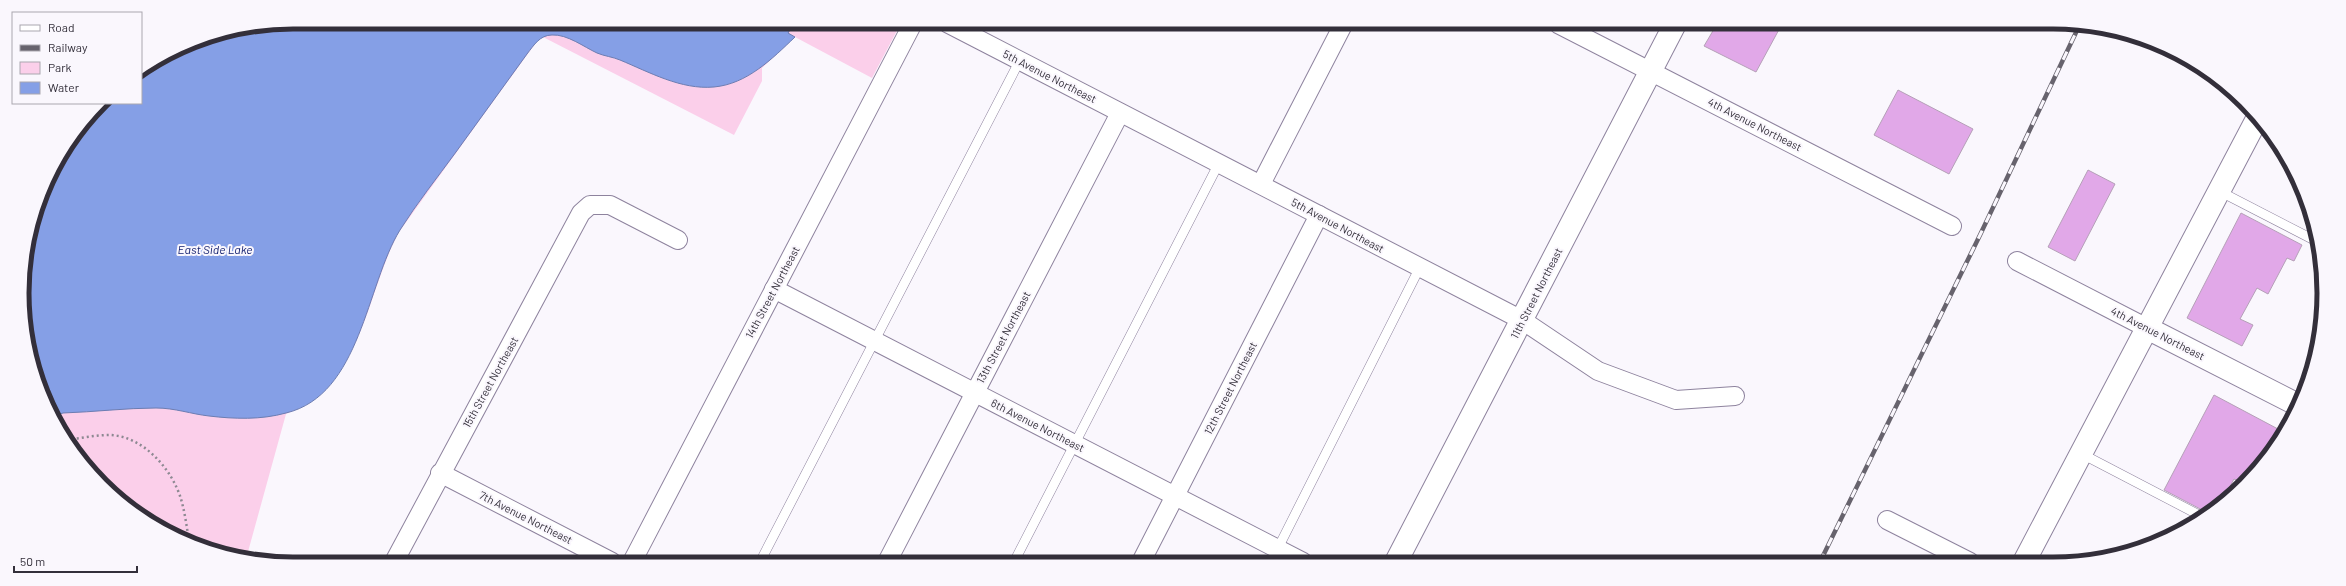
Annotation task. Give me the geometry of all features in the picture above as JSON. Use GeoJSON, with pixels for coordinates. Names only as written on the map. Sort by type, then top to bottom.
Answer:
{"type":"FeatureCollection","features":[{"type":"Feature","properties":{"kind":"street","name":"14th Street Northeast"},"geometry":{"type":"LineString","coordinates":[[635,557],[910,29]]}},
{"type":"Feature","properties":{"kind":"street","name":"5th Avenue Northeast"},"geometry":{"type":"LineString","coordinates":[[959,29],[1522,320],[1598,371],[1676,400],[1735,396]]}},
{"type":"Feature","properties":{"kind":"street"},"geometry":{"type":"LineString","coordinates":[[1261,184],[1341,29]]}},
{"type":"Feature","properties":{"kind":"street","name":"4th Avenue Northeast"},"geometry":{"type":"LineString","coordinates":[[1568,29],[1952,226]]}},
{"type":"Feature","properties":{"kind":"street","name":"11th Street Northeast"},"geometry":{"type":"LineString","coordinates":[[1399,557],[1672,29]]}},
{"type":"Feature","properties":{"kind":"street","name":"13th Street Northeast"},"geometry":{"type":"LineString","coordinates":[[890,557],[1120,113]]}},
{"type":"Feature","properties":{"kind":"street"},"geometry":{"type":"LineString","coordinates":[[2027,557],[2255,123]]}},
{"type":"Feature","properties":{"kind":"street","name":"15th Street Northeast"},"geometry":{"type":"LineString","coordinates":[[397,557],[576,220],[590,205],[610,205],[678,240]]}},
{"type":"Feature","properties":{"kind":"street","name":"12th Street Northeast"},"geometry":{"type":"LineString","coordinates":[[1144,557],[1319,215]]}},
{"type":"Feature","properties":{"kind":"street","name":"4th Avenue Northeast"},"geometry":{"type":"LineString","coordinates":[[2017,261],[2293,403]]}},
{"type":"Feature","properties":{"kind":"street","name":"6th Avenue Northeast"},"geometry":{"type":"LineString","coordinates":[[774,289],[1175,496],[1274,555]]}},
{"type":"Feature","properties":{"kind":"street","name":"7th Avenue Northeast"},"geometry":{"type":"LineString","coordinates":[[440,473],[602,557]]}},
{"type":"Feature","properties":{"kind":"street"},"geometry":{"type":"LineString","coordinates":[[1887,520],[1960,557]]}},
{"type":"Feature","properties":{"kind":"lane"},"geometry":{"type":"LineString","coordinates":[[763,557],[1020,60]]}},
{"type":"Feature","properties":{"kind":"lane"},"geometry":{"type":"LineString","coordinates":[[1017,557],[1219,163]]}},
{"type":"Feature","properties":{"kind":"lane"},"geometry":{"type":"LineString","coordinates":[[2219,191],[2311,239]]}},
{"type":"Feature","properties":{"kind":"lane"},"geometry":{"type":"LineString","coordinates":[[1274,555],[1420,267]]}},
{"type":"Feature","properties":{"kind":"lane"},"geometry":{"type":"LineString","coordinates":[[2082,454],[2198,514]]}},
{"type":"Feature","properties":{"kind":"path"},"geometry":{"type":"LineString","coordinates":[[73,439],[111,435],[132,439],[152,453],[167,471],[181,498],[188,535]]}},
{"type":"Feature","properties":{"kind":"green space","name":"East Side Lake"},"geometry":{"type":"Polygon","coordinates":[[[293,29],[898,29],[872,78],[795,37],[762,68],[762,81],[734,135],[543,37],[537,41],[399,232],[388,256],[359,336],[346,361],[331,383],[311,401],[286,414],[248,553],[208,543],[176,530],[146,513],[132,502],[106,480],[73,440],[49,394],[34,345],[31,327],[29,293],[31,259],[34,241],[43,208],[56,176],[73,146],[106,106],[108,104],[142,104],[142,76],[146,73],[176,56],[208,43],[241,34],[259,31],[293,29]]]}},
{"type":"Feature","properties":{"kind":"water","name":"East Side Lake"},"geometry":{"type":"Polygon","coordinates":[[[293,29],[790,29],[788,33],[795,37],[768,62],[748,76],[726,85],[702,87],[677,83],[654,75],[617,59],[597,53],[575,41],[558,35],[548,35],[544,37],[532,47],[420,200],[400,230],[388,253],[369,307],[346,362],[331,385],[311,402],[286,413],[257,418],[218,417],[156,408],[63,413],[58,415],[43,378],[34,345],[31,327],[29,293],[31,259],[34,241],[43,208],[56,176],[73,146],[106,106],[108,104],[142,104],[142,76],[176,56],[208,43],[241,34],[259,31],[293,29]]]}},
{"type":"Feature","properties":{"kind":"building"},"geometry":{"type":"Polygon","coordinates":[[[1714,29],[1779,29],[1756,72],[1704,46],[1714,29]]]}},
{"type":"Feature","properties":{"kind":"building"},"geometry":{"type":"Polygon","coordinates":[[[1898,90],[1973,129],[1949,174],[1874,135],[1898,90]]]}},
{"type":"Feature","properties":{"kind":"building"},"geometry":{"type":"Polygon","coordinates":[[[2088,170],[2115,184],[2075,261],[2048,247],[2088,170]]]}},
{"type":"Feature","properties":{"kind":"building"},"geometry":{"type":"Polygon","coordinates":[[[2241,213],[2302,245],[2294,261],[2287,258],[2268,294],[2257,288],[2240,319],[2253,325],[2242,346],[2187,318],[2241,213]]]}},
{"type":"Feature","properties":{"kind":"building"},"geometry":{"type":"Polygon","coordinates":[[[2214,395],[2278,429],[2271,443],[2240,480],[2239,481],[2234,479],[2228,490],[2203,511],[2164,490],[2214,395]]]}},
{"type":"Feature","properties":{"kind":"railway"},"geometry":{"type":"LineString","coordinates":[[1822,557],[1980,235],[2077,30]]}}]}
